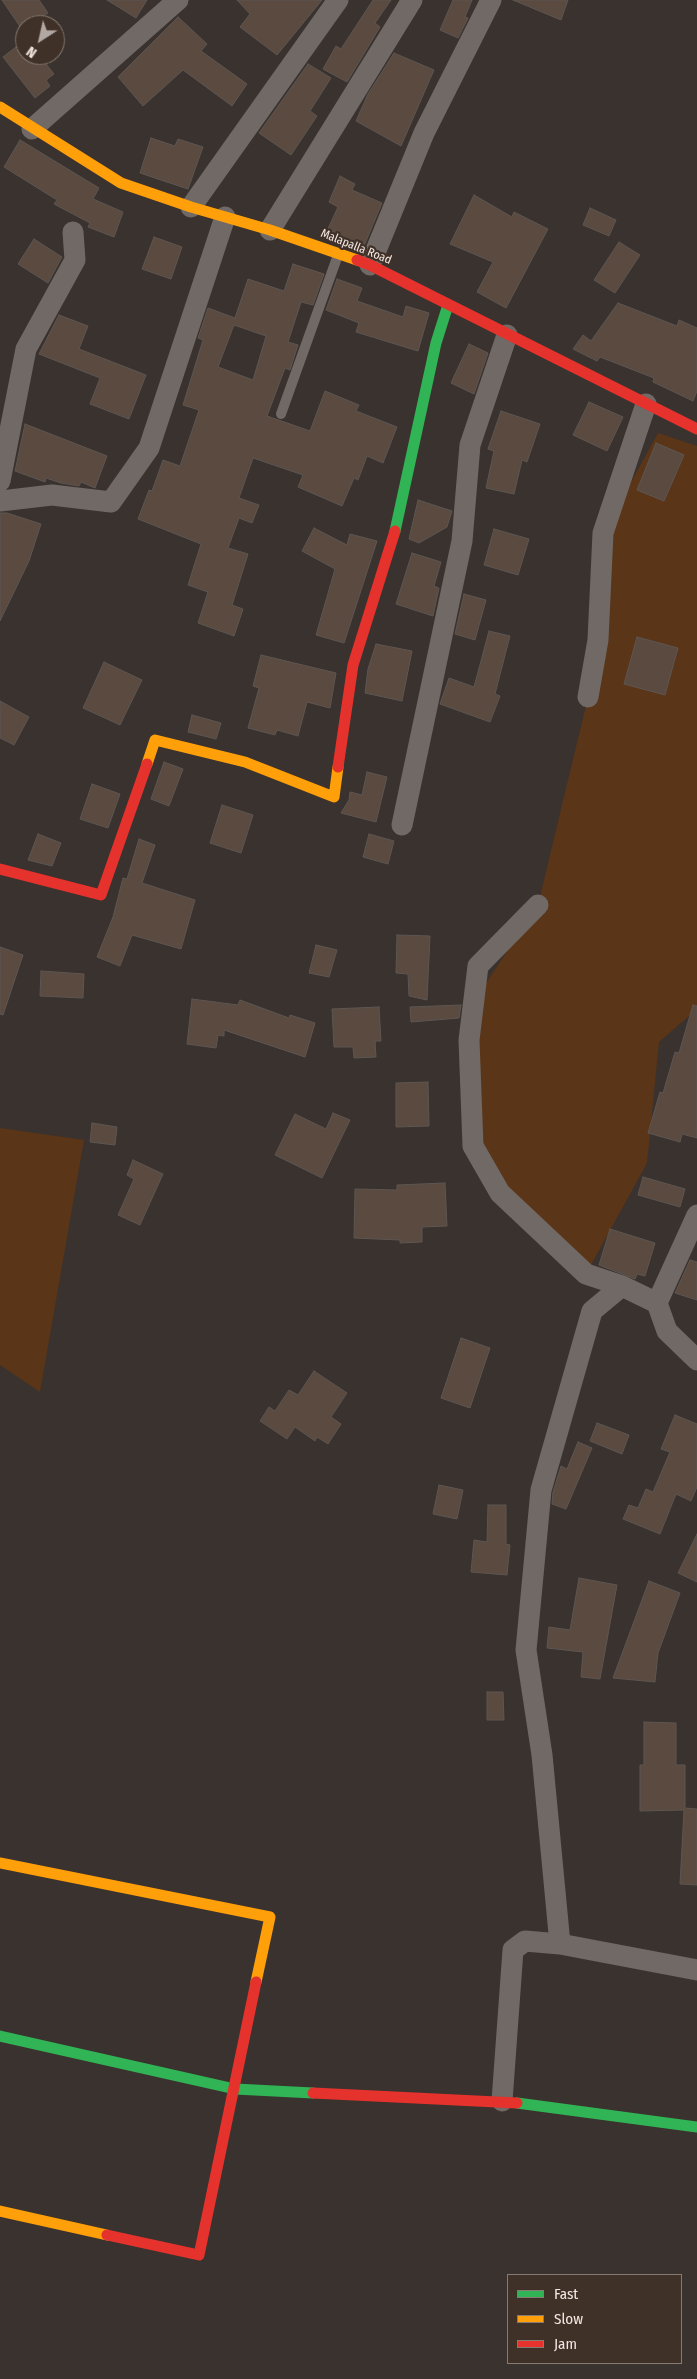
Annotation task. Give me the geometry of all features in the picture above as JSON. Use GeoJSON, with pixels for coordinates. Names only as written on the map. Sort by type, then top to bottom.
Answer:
{"type":"FeatureCollection","features":[{"type":"Feature","properties":{"kind":"street"},"geometry":{"type":"LineString","coordinates":[[32,129],[178,0]]}},
{"type":"Feature","properties":{"kind":"street"},"geometry":{"type":"LineString","coordinates":[[191,207],[338,0]]}},
{"type":"Feature","properties":{"kind":"street"},"geometry":{"type":"LineString","coordinates":[[270,230],[412,0]]}},
{"type":"Feature","properties":{"kind":"street"},"geometry":{"type":"LineString","coordinates":[[370,265],[424,133],[491,0]]}},
{"type":"Feature","properties":{"kind":"street","name":"Malapalla Road"},"geometry":{"type":"LineString","coordinates":[[0,107],[32,129],[122,183],[191,207],[270,230],[370,265],[697,429]]}},
{"type":"Feature","properties":{"kind":"street"},"geometry":{"type":"LineString","coordinates":[[0,501],[52,495],[111,502],[149,448],[225,217]]}},
{"type":"Feature","properties":{"kind":"street"},"geometry":{"type":"LineString","coordinates":[[0,481],[26,348],[75,260],[73,232]]}},
{"type":"Feature","properties":{"kind":"street"},"geometry":{"type":"LineString","coordinates":[[0,869],[102,895],[155,740],[245,762],[334,797],[353,665],[392,544],[436,343],[448,305]]}},
{"type":"Feature","properties":{"kind":"street"},"geometry":{"type":"LineString","coordinates":[[402,825],[462,541],[470,445],[507,335]]}},
{"type":"Feature","properties":{"kind":"street"},"geometry":{"type":"LineString","coordinates":[[588,697],[598,640],[603,533],[646,404]]}},
{"type":"Feature","properties":{"kind":"street"},"geometry":{"type":"LineString","coordinates":[[538,905],[478,966],[469,1040],[473,1146],[500,1193],[586,1274],[622,1286],[657,1303]]}},
{"type":"Feature","properties":{"kind":"street"},"geometry":{"type":"LineString","coordinates":[[697,1215],[657,1303],[667,1331],[697,1360]]}},
{"type":"Feature","properties":{"kind":"street"},"geometry":{"type":"LineString","coordinates":[[560,1944],[542,1755],[526,1650],[532,1584],[541,1490],[592,1311],[622,1286]]}},
{"type":"Feature","properties":{"kind":"street"},"geometry":{"type":"LineString","coordinates":[[0,1863],[270,1917],[199,2255],[0,2212]]}},
{"type":"Feature","properties":{"kind":"street"},"geometry":{"type":"LineString","coordinates":[[502,2100],[513,1950],[525,1942],[560,1944],[697,1970]]}},
{"type":"Feature","properties":{"kind":"street"},"geometry":{"type":"LineString","coordinates":[[0,2036],[235,2089],[502,2100],[697,2127]]}},
{"type":"Feature","properties":{"kind":"lane"},"geometry":{"type":"LineString","coordinates":[[281,414],[339,254]]}},
{"type":"Feature","properties":{"kind":"shaded area"},"geometry":{"type":"Polygon","coordinates":[[[658,433],[697,446],[697,1009],[659,1042],[647,1163],[586,1274],[473,1146],[474,1001],[538,905],[588,697],[603,533],[658,433]]]}},
{"type":"Feature","properties":{"kind":"shaded area"},"geometry":{"type":"Polygon","coordinates":[[[0,1128],[84,1140],[40,1392],[0,1365],[0,1128]]]}},
{"type":"Feature","properties":{"kind":"building"},"geometry":{"type":"Polygon","coordinates":[[[2,0],[39,0],[48,13],[45,15],[15,15],[15,19],[2,0]]]}},
{"type":"Feature","properties":{"kind":"building"},"geometry":{"type":"Polygon","coordinates":[[[107,0],[147,0],[136,18],[107,0]]]}},
{"type":"Feature","properties":{"kind":"building"},"geometry":{"type":"Polygon","coordinates":[[[237,0],[322,0],[277,55],[240,27],[250,14],[237,0]]]}},
{"type":"Feature","properties":{"kind":"building"},"geometry":{"type":"Polygon","coordinates":[[[373,0],[391,0],[375,23],[380,27],[347,82],[323,69],[336,46],[341,49],[373,0]]]}},
{"type":"Feature","properties":{"kind":"building"},"geometry":{"type":"Polygon","coordinates":[[[453,0],[472,0],[465,17],[468,18],[458,38],[440,30],[453,0]]]}},
{"type":"Feature","properties":{"kind":"building"},"geometry":{"type":"Polygon","coordinates":[[[513,0],[568,0],[561,20],[513,0]]]}},
{"type":"Feature","properties":{"kind":"building"},"geometry":{"type":"Polygon","coordinates":[[[178,17],[207,44],[201,51],[247,84],[232,106],[183,70],[143,106],[118,77],[178,17]]]}},
{"type":"Feature","properties":{"kind":"building"},"geometry":{"type":"Polygon","coordinates":[[[15,48],[15,65],[47,65],[54,74],[46,80],[50,86],[35,98],[3,57],[15,48]]]}},
{"type":"Feature","properties":{"kind":"building"},"geometry":{"type":"Polygon","coordinates":[[[394,53],[434,70],[401,146],[356,121],[368,94],[394,53]]]}},
{"type":"Feature","properties":{"kind":"building"},"geometry":{"type":"Polygon","coordinates":[[[308,64],[331,78],[310,111],[317,116],[291,155],[259,133],[308,64]]]}},
{"type":"Feature","properties":{"kind":"building"},"geometry":{"type":"Polygon","coordinates":[[[151,138],[175,146],[178,139],[203,147],[188,189],[140,173],[151,138]]]}},
{"type":"Feature","properties":{"kind":"building"},"geometry":{"type":"Polygon","coordinates":[[[20,140],[99,188],[93,199],[123,212],[114,237],[88,227],[90,223],[54,204],[57,200],[4,167],[20,140]]]}},
{"type":"Feature","properties":{"kind":"building"},"geometry":{"type":"Polygon","coordinates":[[[340,176],[355,184],[352,190],[382,203],[364,246],[326,233],[338,207],[329,202],[340,176]]]}},
{"type":"Feature","properties":{"kind":"building"},"geometry":{"type":"Polygon","coordinates":[[[474,195],[512,217],[514,212],[548,229],[506,308],[477,292],[493,262],[450,244],[474,195]]]}},
{"type":"Feature","properties":{"kind":"building"},"geometry":{"type":"Polygon","coordinates":[[[590,208],[616,220],[609,236],[583,225],[590,208]]]}},
{"type":"Feature","properties":{"kind":"building"},"geometry":{"type":"Polygon","coordinates":[[[154,237],[182,247],[171,279],[142,269],[154,237]]]}},
{"type":"Feature","properties":{"kind":"building"},"geometry":{"type":"Polygon","coordinates":[[[34,239],[62,257],[48,283],[18,264],[34,239]]]}},
{"type":"Feature","properties":{"kind":"building"},"geometry":{"type":"Polygon","coordinates":[[[619,242],[640,255],[615,293],[594,280],[619,242]]]}},
{"type":"Feature","properties":{"kind":"building"},"geometry":{"type":"Polygon","coordinates":[[[293,264],[324,274],[313,305],[301,302],[288,342],[298,345],[290,370],[285,368],[267,416],[310,431],[325,391],[359,405],[356,411],[397,427],[383,463],[367,456],[358,480],[354,478],[342,506],[298,487],[303,475],[253,458],[239,498],[259,505],[252,523],[239,518],[228,548],[248,554],[232,605],[243,609],[234,636],[198,623],[208,592],[188,585],[201,544],[138,519],[149,490],[152,491],[163,460],[180,466],[199,410],[183,405],[203,340],[198,338],[208,308],[235,318],[248,279],[284,291],[293,264]],[[234,325],[218,367],[253,380],[266,336],[234,325]]]}},
{"type":"Feature","properties":{"kind":"building"},"geometry":{"type":"Polygon","coordinates":[[[337,279],[362,288],[357,301],[403,317],[406,306],[429,313],[418,351],[356,332],[359,323],[326,310],[337,279]]]}},
{"type":"Feature","properties":{"kind":"building"},"geometry":{"type":"Polygon","coordinates":[[[618,303],[677,326],[679,320],[697,328],[697,391],[693,401],[653,382],[654,378],[600,357],[597,361],[573,349],[583,335],[591,341],[618,303]]]}},
{"type":"Feature","properties":{"kind":"building"},"geometry":{"type":"Polygon","coordinates":[[[59,315],[88,326],[79,349],[146,375],[129,419],[90,404],[100,378],[39,354],[59,315]]]}},
{"type":"Feature","properties":{"kind":"building"},"geometry":{"type":"Polygon","coordinates":[[[469,344],[488,353],[474,394],[451,383],[469,344]]]}},
{"type":"Feature","properties":{"kind":"building"},"geometry":{"type":"Polygon","coordinates":[[[589,402],[623,417],[607,451],[573,435],[589,402]]]}},
{"type":"Feature","properties":{"kind":"building"},"geometry":{"type":"Polygon","coordinates":[[[501,411],[540,424],[527,462],[522,460],[514,494],[486,488],[494,451],[488,449],[501,411]]]}},
{"type":"Feature","properties":{"kind":"building"},"geometry":{"type":"Polygon","coordinates":[[[25,424],[107,456],[95,488],[81,482],[79,486],[46,478],[45,482],[15,471],[25,424]]]}},
{"type":"Feature","properties":{"kind":"building"},"geometry":{"type":"Polygon","coordinates":[[[656,443],[684,455],[664,501],[637,490],[656,443]]]}},
{"type":"Feature","properties":{"kind":"building"},"geometry":{"type":"Polygon","coordinates":[[[418,500],[452,511],[447,527],[419,543],[409,539],[418,500]]]}},
{"type":"Feature","properties":{"kind":"building"},"geometry":{"type":"Polygon","coordinates":[[[0,513],[7,513],[41,524],[29,561],[0,621],[0,513]]]}},
{"type":"Feature","properties":{"kind":"building"},"geometry":{"type":"Polygon","coordinates":[[[314,528],[347,545],[350,534],[377,541],[344,643],[316,635],[335,569],[302,551],[314,528]]]}},
{"type":"Feature","properties":{"kind":"building"},"geometry":{"type":"Polygon","coordinates":[[[494,529],[529,539],[518,575],[484,565],[494,529]]]}},
{"type":"Feature","properties":{"kind":"building"},"geometry":{"type":"Polygon","coordinates":[[[412,553],[441,562],[434,586],[439,588],[433,616],[396,604],[412,553]]]}},
{"type":"Feature","properties":{"kind":"building"},"geometry":{"type":"Polygon","coordinates":[[[464,594],[486,600],[475,640],[455,634],[464,594]]]}},
{"type":"Feature","properties":{"kind":"building"},"geometry":{"type":"Polygon","coordinates":[[[489,631],[510,636],[495,694],[500,696],[490,722],[440,704],[449,678],[474,687],[489,631]]]}},
{"type":"Feature","properties":{"kind":"building"},"geometry":{"type":"Polygon","coordinates":[[[637,637],[678,648],[665,695],[624,684],[637,637]]]}},
{"type":"Feature","properties":{"kind":"building"},"geometry":{"type":"Polygon","coordinates":[[[376,644],[412,651],[402,701],[365,693],[368,669],[376,644]]]}},
{"type":"Feature","properties":{"kind":"building"},"geometry":{"type":"Polygon","coordinates":[[[261,655],[336,673],[330,708],[307,702],[298,736],[277,730],[275,735],[248,728],[259,688],[253,686],[261,655]]]}},
{"type":"Feature","properties":{"kind":"building"},"geometry":{"type":"Polygon","coordinates":[[[104,662],[142,680],[120,725],[83,708],[104,662]]]}},
{"type":"Feature","properties":{"kind":"building"},"geometry":{"type":"Polygon","coordinates":[[[0,701],[29,717],[14,745],[0,738],[0,701]]]}},
{"type":"Feature","properties":{"kind":"building"},"geometry":{"type":"Polygon","coordinates":[[[192,715],[221,723],[216,739],[188,732],[192,715]]]}},
{"type":"Feature","properties":{"kind":"building"},"geometry":{"type":"Polygon","coordinates":[[[164,762],[183,769],[169,806],[151,799],[164,762]]]}},
{"type":"Feature","properties":{"kind":"building"},"geometry":{"type":"Polygon","coordinates":[[[367,772],[387,777],[376,822],[341,813],[349,800],[350,792],[362,795],[367,772]]]}},
{"type":"Feature","properties":{"kind":"building"},"geometry":{"type":"Polygon","coordinates":[[[92,784],[120,794],[108,828],[80,819],[92,784]]]}},
{"type":"Feature","properties":{"kind":"building"},"geometry":{"type":"Polygon","coordinates":[[[222,805],[253,815],[241,853],[210,843],[222,805]]]}},
{"type":"Feature","properties":{"kind":"building"},"geometry":{"type":"Polygon","coordinates":[[[38,834],[61,843],[52,866],[28,860],[38,834]]]}},
{"type":"Feature","properties":{"kind":"building"},"geometry":{"type":"Polygon","coordinates":[[[369,834],[394,841],[388,864],[363,857],[369,834]]]}},
{"type":"Feature","properties":{"kind":"building"},"geometry":{"type":"Polygon","coordinates":[[[139,839],[155,845],[142,883],[195,900],[181,949],[132,935],[120,966],[97,957],[113,917],[123,878],[127,879],[139,839]]]}},
{"type":"Feature","properties":{"kind":"building"},"geometry":{"type":"Polygon","coordinates":[[[397,935],[430,936],[427,1000],[409,996],[408,974],[396,973],[397,935]]]}},
{"type":"Feature","properties":{"kind":"building"},"geometry":{"type":"Polygon","coordinates":[[[316,945],[337,950],[329,977],[309,973],[316,945]]]}},
{"type":"Feature","properties":{"kind":"building"},"geometry":{"type":"Polygon","coordinates":[[[0,947],[23,955],[3,1015],[0,1014],[0,947]]]}},
{"type":"Feature","properties":{"kind":"building"},"geometry":{"type":"Polygon","coordinates":[[[41,971],[84,974],[83,998],[40,996],[41,971]]]}},
{"type":"Feature","properties":{"kind":"building"},"geometry":{"type":"Polygon","coordinates":[[[192,999],[238,1005],[240,1000],[289,1018],[290,1015],[315,1023],[305,1057],[224,1030],[224,1036],[218,1035],[216,1048],[187,1044],[192,999]]]}},
{"type":"Feature","properties":{"kind":"building"},"geometry":{"type":"Polygon","coordinates":[[[461,1005],[459,1018],[411,1022],[410,1007],[461,1005]]]}},
{"type":"Feature","properties":{"kind":"building"},"geometry":{"type":"Polygon","coordinates":[[[693,1005],[697,1006],[697,1138],[682,1134],[680,1142],[648,1133],[660,1092],[663,1093],[675,1052],[679,1053],[693,1005]]]}},
{"type":"Feature","properties":{"kind":"building"},"geometry":{"type":"Polygon","coordinates":[[[379,1007],[381,1041],[375,1041],[376,1057],[354,1058],[353,1047],[334,1047],[332,1009],[379,1007]]]}},
{"type":"Feature","properties":{"kind":"building"},"geometry":{"type":"Polygon","coordinates":[[[428,1082],[429,1126],[396,1127],[396,1083],[428,1082]]]}},
{"type":"Feature","properties":{"kind":"building"},"geometry":{"type":"Polygon","coordinates":[[[333,1113],[350,1120],[322,1178],[275,1155],[295,1114],[326,1129],[333,1113]]]}},
{"type":"Feature","properties":{"kind":"building"},"geometry":{"type":"Polygon","coordinates":[[[92,1123],[117,1127],[115,1145],[90,1142],[92,1123]]]}},
{"type":"Feature","properties":{"kind":"building"},"geometry":{"type":"Polygon","coordinates":[[[133,1160],[163,1174],[140,1225],[118,1215],[134,1179],[127,1175],[133,1160]]]}},
{"type":"Feature","properties":{"kind":"building"},"geometry":{"type":"Polygon","coordinates":[[[643,1177],[685,1189],[680,1207],[638,1195],[643,1177]]]}},
{"type":"Feature","properties":{"kind":"building"},"geometry":{"type":"Polygon","coordinates":[[[445,1183],[447,1226],[422,1227],[422,1242],[400,1243],[400,1240],[354,1238],[355,1189],[397,1190],[397,1185],[445,1183]]]}},
{"type":"Feature","properties":{"kind":"building"},"geometry":{"type":"Polygon","coordinates":[[[610,1229],[655,1243],[645,1276],[637,1274],[635,1279],[599,1265],[610,1229]]]}},
{"type":"Feature","properties":{"kind":"building"},"geometry":{"type":"Polygon","coordinates":[[[690,1260],[697,1262],[697,1300],[675,1293],[690,1260]]]}},
{"type":"Feature","properties":{"kind":"building"},"geometry":{"type":"Polygon","coordinates":[[[461,1338],[490,1348],[470,1408],[441,1398],[461,1338]]]}},
{"type":"Feature","properties":{"kind":"building"},"geometry":{"type":"Polygon","coordinates":[[[314,1371],[347,1393],[331,1417],[341,1424],[328,1444],[317,1437],[315,1441],[295,1427],[287,1439],[260,1421],[269,1407],[275,1411],[289,1390],[298,1395],[314,1371]]]}},
{"type":"Feature","properties":{"kind":"building"},"geometry":{"type":"Polygon","coordinates":[[[675,1415],[697,1424],[697,1487],[691,1501],[676,1494],[660,1534],[623,1519],[629,1505],[638,1508],[646,1489],[653,1492],[670,1452],[661,1449],[675,1415]]]}},
{"type":"Feature","properties":{"kind":"building"},"geometry":{"type":"Polygon","coordinates":[[[597,1423],[629,1435],[622,1454],[590,1441],[597,1423]]]}},
{"type":"Feature","properties":{"kind":"building"},"geometry":{"type":"Polygon","coordinates":[[[578,1442],[592,1448],[566,1509],[552,1504],[553,1492],[561,1466],[567,1469],[578,1442]]]}},
{"type":"Feature","properties":{"kind":"building"},"geometry":{"type":"Polygon","coordinates":[[[439,1485],[463,1490],[457,1519],[433,1514],[439,1485]]]}},
{"type":"Feature","properties":{"kind":"building"},"geometry":{"type":"Polygon","coordinates":[[[488,1505],[506,1505],[506,1544],[510,1545],[507,1575],[471,1572],[474,1540],[487,1542],[488,1505]]]}},
{"type":"Feature","properties":{"kind":"building"},"geometry":{"type":"Polygon","coordinates":[[[697,1534],[697,1582],[678,1573],[697,1534]]]}},
{"type":"Feature","properties":{"kind":"building"},"geometry":{"type":"Polygon","coordinates":[[[579,1578],[617,1585],[600,1679],[581,1677],[583,1652],[547,1648],[549,1627],[570,1630],[579,1578]]]}},
{"type":"Feature","properties":{"kind":"building"},"geometry":{"type":"Polygon","coordinates":[[[649,1581],[680,1593],[658,1653],[655,1682],[613,1678],[649,1581]]]}},
{"type":"Feature","properties":{"kind":"building"},"geometry":{"type":"Polygon","coordinates":[[[487,1692],[503,1692],[504,1720],[487,1720],[487,1692]]]}},
{"type":"Feature","properties":{"kind":"building"},"geometry":{"type":"Polygon","coordinates":[[[644,1722],[676,1723],[676,1765],[685,1765],[685,1808],[697,1809],[697,1885],[680,1884],[684,1810],[640,1811],[640,1765],[644,1765],[644,1722]]]}},
{"type":"Feature","properties":{"kind":"traffic: fast"},"geometry":{"type":"LineString","coordinates":[[395,531],[436,343],[448,305]]}},
{"type":"Feature","properties":{"kind":"traffic: fast"},"geometry":{"type":"LineString","coordinates":[[0,2036],[235,2089],[313,2093]]}},
{"type":"Feature","properties":{"kind":"traffic: fast"},"geometry":{"type":"LineString","coordinates":[[517,2103],[697,2127]]}},
{"type":"Feature","properties":{"kind":"traffic: slow"},"geometry":{"type":"LineString","coordinates":[[0,107],[121,183],[191,207],[270,230],[357,260]]}},
{"type":"Feature","properties":{"kind":"traffic: slow"},"geometry":{"type":"LineString","coordinates":[[147,764],[155,740],[245,762],[334,797],[338,767]]}},
{"type":"Feature","properties":{"kind":"traffic: slow"},"geometry":{"type":"LineString","coordinates":[[0,1863],[270,1917],[256,1982]]}},
{"type":"Feature","properties":{"kind":"traffic: slow"},"geometry":{"type":"LineString","coordinates":[[0,2211],[107,2235]]}},
{"type":"Feature","properties":{"kind":"traffic: jam"},"geometry":{"type":"LineString","coordinates":[[357,260],[697,429]]}},
{"type":"Feature","properties":{"kind":"traffic: jam"},"geometry":{"type":"LineString","coordinates":[[338,767],[353,665],[395,531]]}},
{"type":"Feature","properties":{"kind":"traffic: jam"},"geometry":{"type":"LineString","coordinates":[[0,869],[101,895],[147,764]]}},
{"type":"Feature","properties":{"kind":"traffic: jam"},"geometry":{"type":"LineString","coordinates":[[107,2235],[199,2255],[256,1982]]}},
{"type":"Feature","properties":{"kind":"traffic: jam"},"geometry":{"type":"LineString","coordinates":[[313,2093],[517,2103]]}}]}
